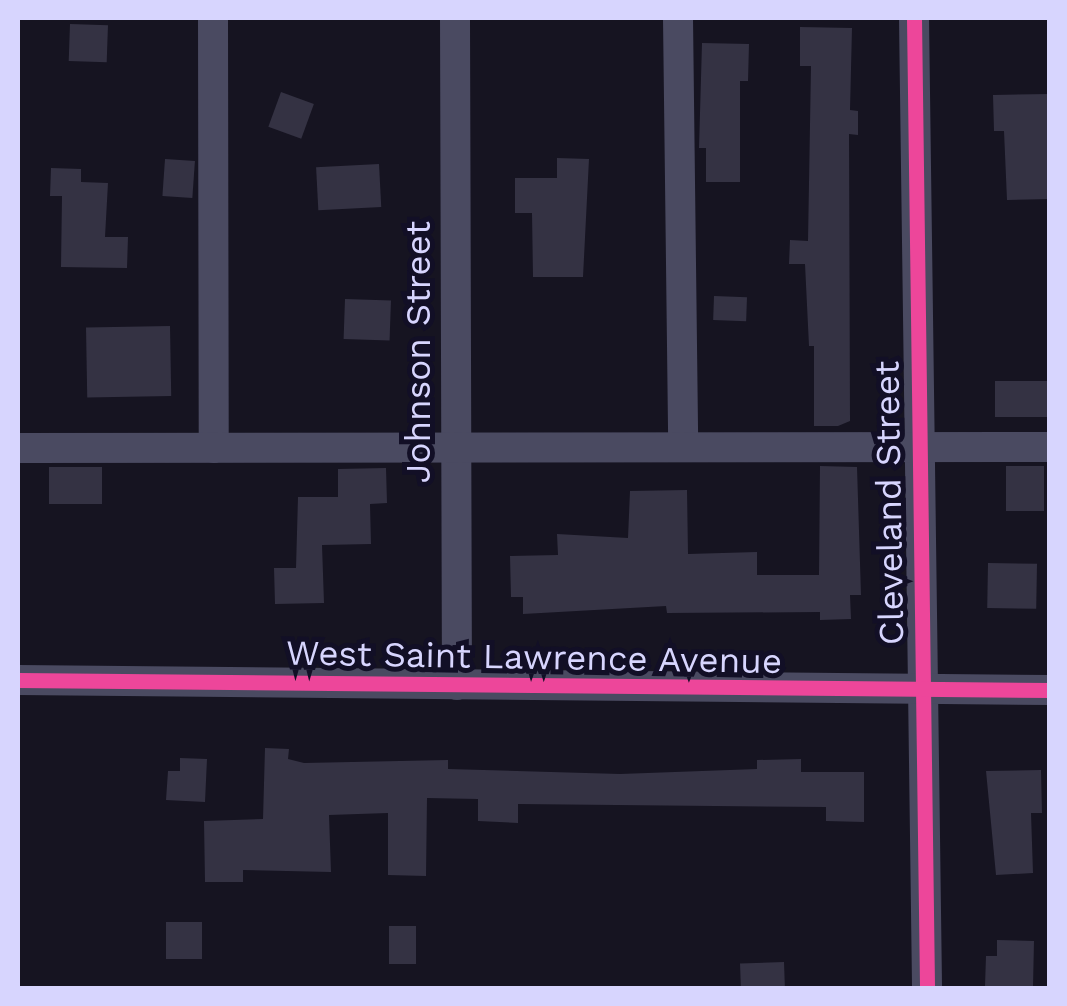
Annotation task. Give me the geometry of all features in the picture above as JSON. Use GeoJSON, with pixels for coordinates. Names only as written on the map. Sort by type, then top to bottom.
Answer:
{"type":"FeatureCollection","features":[{"type":"Feature","properties":{"kind":"street"},"geometry":{"type":"LineString","coordinates":[[213,18],[214,448]]}},
{"type":"Feature","properties":{"kind":"street","name":"Johnson Street"},"geometry":{"type":"LineString","coordinates":[[455,18],[457,686]]}},
{"type":"Feature","properties":{"kind":"street"},"geometry":{"type":"LineString","coordinates":[[678,18],[683,446]]}},
{"type":"Feature","properties":{"kind":"street","name":"Cleveland Street"},"geometry":{"type":"LineString","coordinates":[[914,18],[920,692],[928,988]]}},
{"type":"Feature","properties":{"kind":"street"},"geometry":{"type":"LineString","coordinates":[[18,448],[1050,446]]}},
{"type":"Feature","properties":{"kind":"street","name":"West Saint Lawrence Avenue"},"geometry":{"type":"LineString","coordinates":[[18,680],[920,692],[1050,690]]}},
{"type":"Feature","properties":{"kind":"building"},"geometry":{"type":"Polygon","coordinates":[[[70,24],[108,25],[107,62],[69,61],[70,24]]]}},
{"type":"Feature","properties":{"kind":"building"},"geometry":{"type":"Polygon","coordinates":[[[800,27],[852,28],[850,110],[858,111],[858,135],[849,134],[850,421],[838,426],[814,426],[814,346],[809,346],[805,264],[789,264],[790,240],[808,241],[811,66],[800,66],[800,27]]]}},
{"type":"Feature","properties":{"kind":"building"},"geometry":{"type":"Polygon","coordinates":[[[702,43],[749,44],[748,81],[740,81],[740,182],[706,182],[706,148],[699,148],[702,43]]]}},
{"type":"Feature","properties":{"kind":"building"},"geometry":{"type":"Polygon","coordinates":[[[281,92],[314,104],[301,139],[268,127],[281,92]]]}},
{"type":"Feature","properties":{"kind":"building"},"geometry":{"type":"Polygon","coordinates":[[[1050,94],[1050,199],[1007,200],[1004,131],[994,131],[993,95],[1050,94]]]}},
{"type":"Feature","properties":{"kind":"building"},"geometry":{"type":"Polygon","coordinates":[[[557,158],[589,159],[583,277],[533,277],[532,213],[515,213],[515,178],[557,178],[557,158]]]}},
{"type":"Feature","properties":{"kind":"building"},"geometry":{"type":"Polygon","coordinates":[[[165,159],[195,161],[192,198],[162,196],[165,159]]]}},
{"type":"Feature","properties":{"kind":"building"},"geometry":{"type":"Polygon","coordinates":[[[379,164],[381,207],[318,210],[316,167],[379,164]]]}},
{"type":"Feature","properties":{"kind":"building"},"geometry":{"type":"Polygon","coordinates":[[[51,168],[81,169],[81,182],[108,183],[105,237],[128,237],[127,268],[61,267],[62,196],[50,196],[51,168]]]}},
{"type":"Feature","properties":{"kind":"building"},"geometry":{"type":"Polygon","coordinates":[[[714,296],[747,297],[746,321],[713,320],[714,296]]]}},
{"type":"Feature","properties":{"kind":"building"},"geometry":{"type":"Polygon","coordinates":[[[345,299],[391,301],[390,341],[344,339],[345,299]]]}},
{"type":"Feature","properties":{"kind":"building"},"geometry":{"type":"Polygon","coordinates":[[[170,326],[171,396],[87,397],[86,327],[170,326]]]}},
{"type":"Feature","properties":{"kind":"building"},"geometry":{"type":"Polygon","coordinates":[[[995,381],[1050,381],[1050,417],[995,417],[995,381]]]}},
{"type":"Feature","properties":{"kind":"building"},"geometry":{"type":"Polygon","coordinates":[[[820,466],[857,467],[861,595],[850,595],[851,619],[820,620],[820,612],[667,613],[666,606],[523,614],[523,597],[511,597],[510,556],[558,555],[557,534],[628,538],[630,491],[687,490],[688,554],[757,552],[757,575],[819,575],[820,466]]]}},
{"type":"Feature","properties":{"kind":"building"},"geometry":{"type":"Polygon","coordinates":[[[1006,466],[1044,466],[1044,511],[1006,511],[1006,466]]]}},
{"type":"Feature","properties":{"kind":"building"},"geometry":{"type":"Polygon","coordinates":[[[49,467],[102,467],[102,504],[49,504],[49,467]]]}},
{"type":"Feature","properties":{"kind":"building"},"geometry":{"type":"Polygon","coordinates":[[[386,468],[387,503],[370,504],[371,544],[322,545],[324,603],[275,604],[274,568],[296,568],[298,497],[338,497],[338,469],[386,468]]]}},
{"type":"Feature","properties":{"kind":"building"},"geometry":{"type":"Polygon","coordinates":[[[988,563],[1037,564],[1036,609],[987,608],[988,563]]]}},
{"type":"Feature","properties":{"kind":"building"},"geometry":{"type":"Polygon","coordinates":[[[265,748],[289,749],[288,759],[304,763],[448,760],[448,769],[620,774],[757,769],[757,760],[801,759],[801,772],[864,772],[864,822],[826,821],[826,807],[518,804],[518,823],[478,821],[478,799],[427,798],[426,876],[388,875],[388,813],[329,815],[331,872],[243,870],[243,882],[205,882],[204,821],[263,819],[265,748]]]}},
{"type":"Feature","properties":{"kind":"building"},"geometry":{"type":"Polygon","coordinates":[[[180,758],[207,759],[205,802],[166,800],[168,771],[180,771],[180,758]]]}},
{"type":"Feature","properties":{"kind":"building"},"geometry":{"type":"Polygon","coordinates":[[[1041,770],[1042,813],[1031,813],[1033,873],[996,875],[986,771],[1041,770]]]}},
{"type":"Feature","properties":{"kind":"building"},"geometry":{"type":"Polygon","coordinates":[[[166,922],[202,922],[202,959],[166,959],[166,922]]]}},
{"type":"Feature","properties":{"kind":"building"},"geometry":{"type":"Polygon","coordinates":[[[389,926],[416,926],[416,964],[389,964],[389,926]]]}},
{"type":"Feature","properties":{"kind":"building"},"geometry":{"type":"Polygon","coordinates":[[[997,940],[1034,941],[1033,987],[985,986],[986,956],[997,956],[997,940]]]}},
{"type":"Feature","properties":{"kind":"building"},"geometry":{"type":"Polygon","coordinates":[[[784,962],[785,988],[741,988],[740,964],[784,962]]]}},
{"type":"Feature","properties":{"kind":"cycle path"},"geometry":{"type":"LineString","coordinates":[[914,18],[927,988]]}},
{"type":"Feature","properties":{"kind":"cycle path"},"geometry":{"type":"LineString","coordinates":[[18,680],[1050,690]]}}]}
